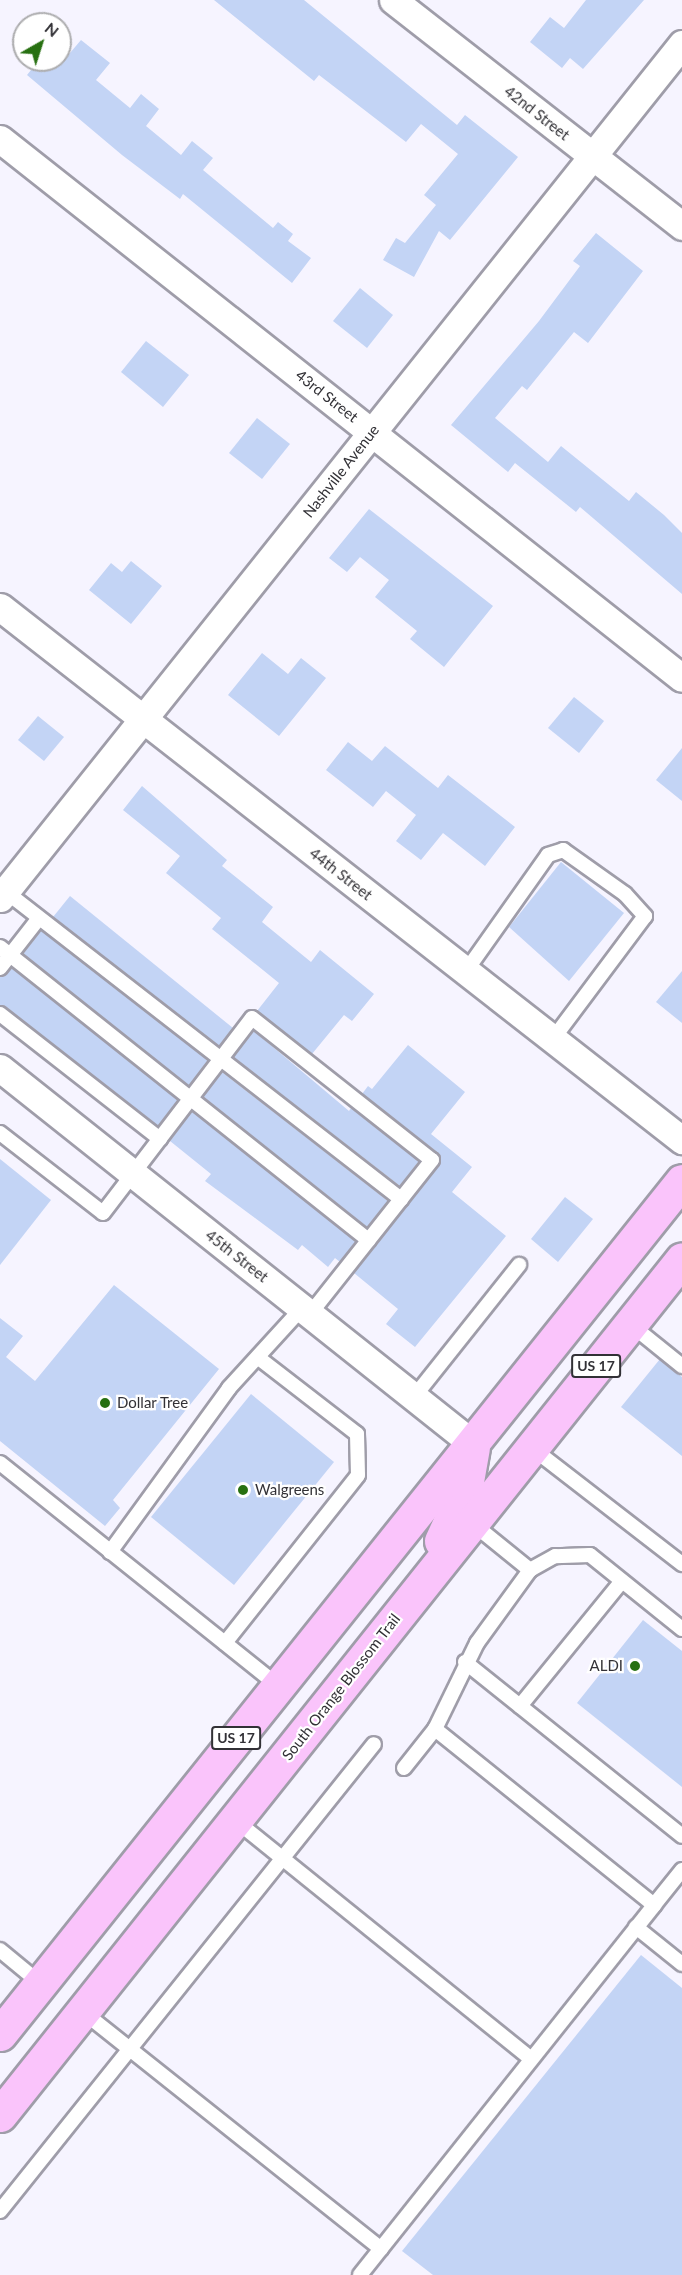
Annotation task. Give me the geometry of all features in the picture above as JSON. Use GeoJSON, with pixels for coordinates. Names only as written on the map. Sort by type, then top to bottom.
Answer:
{"type":"FeatureCollection","features":[{"type":"Feature","properties":{"kind":"main road","name":"US 17"},"geometry":{"type":"LineString","coordinates":[[0,2034],[682,1181]]}},
{"type":"Feature","properties":{"kind":"main road","name":"South Orange Blossom Trail"},"geometry":{"type":"LineString","coordinates":[[0,2115],[630,1324],[678,1272]]}},
{"type":"Feature","properties":{"kind":"main road"},"geometry":{"type":"LineString","coordinates":[[532,1447],[523,1421],[527,1392],[548,1349]]}},
{"type":"Feature","properties":{"kind":"main road"},"geometry":{"type":"LineString","coordinates":[[421,1587],[466,1487],[473,1444]]}},
{"type":"Feature","properties":{"kind":"street","name":"42nd Street"},"geometry":{"type":"LineString","coordinates":[[393,0],[682,226]]}},
{"type":"Feature","properties":{"kind":"street","name":"Nashville Avenue"},"geometry":{"type":"LineString","coordinates":[[3,895],[682,44]]}},
{"type":"Feature","properties":{"kind":"street","name":"43rd Street"},"geometry":{"type":"LineString","coordinates":[[0,139],[682,678]]}},
{"type":"Feature","properties":{"kind":"street","name":"44th Street"},"geometry":{"type":"LineString","coordinates":[[0,607],[682,1140]]}},
{"type":"Feature","properties":{"kind":"street","name":"45th Street"},"geometry":{"type":"LineString","coordinates":[[0,1068],[473,1444]]}},
{"type":"Feature","properties":{"kind":"lane"},"geometry":{"type":"LineString","coordinates":[[466,971],[548,855],[563,850],[625,894],[645,916],[552,1039]]}},
{"type":"Feature","properties":{"kind":"lane"},"geometry":{"type":"LineString","coordinates":[[3,895],[39,918],[401,1199]]}},
{"type":"Feature","properties":{"kind":"lane"},"geometry":{"type":"LineString","coordinates":[[0,968],[5,951],[39,918]]}},
{"type":"Feature","properties":{"kind":"lane"},"geometry":{"type":"LineString","coordinates":[[5,951],[369,1240]]}},
{"type":"Feature","properties":{"kind":"lane"},"geometry":{"type":"LineString","coordinates":[[0,1014],[160,1139]]}},
{"type":"Feature","properties":{"kind":"lane"},"geometry":{"type":"LineString","coordinates":[[0,1133],[103,1213],[252,1018],[432,1160],[369,1240],[306,1311],[230,1388],[110,1552]]}},
{"type":"Feature","properties":{"kind":"lane"},"geometry":{"type":"LineString","coordinates":[[414,1397],[519,1265]]}},
{"type":"Feature","properties":{"kind":"lane"},"geometry":{"type":"LineString","coordinates":[[630,1324],[682,1366]]}},
{"type":"Feature","properties":{"kind":"lane"},"geometry":{"type":"LineString","coordinates":[[225,1643],[358,1475],[357,1434],[260,1359]]}},
{"type":"Feature","properties":{"kind":"lane"},"geometry":{"type":"LineString","coordinates":[[532,1447],[682,1564]]}},
{"type":"Feature","properties":{"kind":"lane"},"geometry":{"type":"LineString","coordinates":[[0,1463],[278,1686]]}},
{"type":"Feature","properties":{"kind":"lane"},"geometry":{"type":"LineString","coordinates":[[472,1523],[530,1570]]}},
{"type":"Feature","properties":{"kind":"lane"},"geometry":{"type":"LineString","coordinates":[[404,1768],[435,1729],[465,1662],[530,1570],[555,1556],[590,1555],[682,1629]]}},
{"type":"Feature","properties":{"kind":"lane"},"geometry":{"type":"LineString","coordinates":[[520,1707],[622,1581]]}},
{"type":"Feature","properties":{"kind":"lane"},"geometry":{"type":"LineString","coordinates":[[465,1662],[682,1836]]}},
{"type":"Feature","properties":{"kind":"lane"},"geometry":{"type":"LineString","coordinates":[[435,1729],[654,1905]]}},
{"type":"Feature","properties":{"kind":"lane"},"geometry":{"type":"LineString","coordinates":[[0,2211],[374,1744]]}},
{"type":"Feature","properties":{"kind":"lane"},"geometry":{"type":"LineString","coordinates":[[235,1820],[531,2059]]}},
{"type":"Feature","properties":{"kind":"lane"},"geometry":{"type":"LineString","coordinates":[[360,2275],[682,1870]]}},
{"type":"Feature","properties":{"kind":"lane"},"geometry":{"type":"LineString","coordinates":[[636,1927],[682,1964]]}},
{"type":"Feature","properties":{"kind":"lane"},"geometry":{"type":"LineString","coordinates":[[0,1950],[40,1983]]}},
{"type":"Feature","properties":{"kind":"lane"},"geometry":{"type":"LineString","coordinates":[[82,2011],[381,2248]]}},
{"type":"Feature","properties":{"kind":"building"},"geometry":{"type":"Polygon","coordinates":[[[214,0],[304,0],[457,125],[465,115],[518,157],[450,240],[439,231],[414,277],[383,260],[396,238],[405,243],[436,205],[424,195],[458,154],[421,124],[406,142],[319,75],[314,81],[214,0]]]}},
{"type":"Feature","properties":{"kind":"building"},"geometry":{"type":"Polygon","coordinates":[[[586,0],[644,0],[583,69],[570,58],[562,68],[530,42],[550,17],[564,28],[586,0]]]}},
{"type":"Feature","properties":{"kind":"building"},"geometry":{"type":"Polygon","coordinates":[[[81,40],[110,63],[96,80],[130,108],[141,94],[159,109],[146,126],[181,155],[192,141],[213,158],[203,170],[273,228],[278,222],[293,234],[288,241],[311,258],[292,283],[183,194],[180,199],[122,155],[27,75],[29,72],[72,72],[72,51],[81,40]]]}},
{"type":"Feature","properties":{"kind":"building"},"geometry":{"type":"Polygon","coordinates":[[[596,233],[643,271],[588,343],[574,332],[527,390],[522,386],[495,418],[548,462],[561,446],[629,501],[636,492],[664,515],[682,533],[682,594],[580,507],[576,512],[515,463],[508,472],[451,425],[539,321],[580,266],[573,261],[596,233]]]}},
{"type":"Feature","properties":{"kind":"building"},"geometry":{"type":"Polygon","coordinates":[[[360,288],[393,315],[367,348],[333,321],[360,288]]]}},
{"type":"Feature","properties":{"kind":"building"},"geometry":{"type":"Polygon","coordinates":[[[146,341],[189,375],[163,407],[121,372],[146,341]]]}},
{"type":"Feature","properties":{"kind":"building"},"geometry":{"type":"Polygon","coordinates":[[[257,418],[290,444],[262,479],[229,453],[257,418]]]}},
{"type":"Feature","properties":{"kind":"building"},"geometry":{"type":"Polygon","coordinates":[[[369,509],[493,606],[444,667],[410,639],[417,631],[375,597],[389,580],[360,557],[347,572],[329,558],[369,509]]]}},
{"type":"Feature","properties":{"kind":"building"},"geometry":{"type":"Polygon","coordinates":[[[131,561],[162,586],[131,624],[89,590],[111,563],[122,572],[131,561]]]}},
{"type":"Feature","properties":{"kind":"building"},"geometry":{"type":"Polygon","coordinates":[[[262,653],[288,674],[301,658],[326,678],[279,736],[228,695],[262,653]]]}},
{"type":"Feature","properties":{"kind":"building"},"geometry":{"type":"Polygon","coordinates":[[[574,697],[604,721],[579,753],[548,728],[574,697]]]}},
{"type":"Feature","properties":{"kind":"building"},"geometry":{"type":"Polygon","coordinates":[[[38,716],[64,737],[44,761],[18,740],[38,716]]]}},
{"type":"Feature","properties":{"kind":"building"},"geometry":{"type":"Polygon","coordinates":[[[348,742],[372,761],[385,746],[438,788],[448,775],[515,827],[485,866],[443,833],[421,860],[396,841],[416,815],[386,791],[373,807],[326,770],[348,742]]]}},
{"type":"Feature","properties":{"kind":"building"},"geometry":{"type":"Polygon","coordinates":[[[682,748],[682,801],[656,780],[682,748]]]}},
{"type":"Feature","properties":{"kind":"building"},"geometry":{"type":"Polygon","coordinates":[[[142,786],[227,860],[222,866],[273,907],[262,922],[311,962],[320,950],[374,994],[352,1021],[344,1015],[312,1054],[257,1011],[279,983],[212,929],[221,918],[166,873],[180,856],[123,810],[142,786]]]}},
{"type":"Feature","properties":{"kind":"building"},"geometry":{"type":"Polygon","coordinates":[[[561,862],[624,913],[569,981],[509,927],[561,862]]]}},
{"type":"Feature","properties":{"kind":"building"},"geometry":{"type":"Polygon","coordinates":[[[70,896],[233,1028],[219,1046],[53,917],[70,896]]]}},
{"type":"Feature","properties":{"kind":"building"},"geometry":{"type":"Polygon","coordinates":[[[41,930],[208,1060],[189,1086],[23,954],[41,930]]]}},
{"type":"Feature","properties":{"kind":"building"},"geometry":{"type":"Polygon","coordinates":[[[12,968],[178,1100],[158,1126],[0,1005],[0,977],[12,968]]]}},
{"type":"Feature","properties":{"kind":"building"},"geometry":{"type":"Polygon","coordinates":[[[682,971],[682,1023],[656,1002],[682,971]]]}},
{"type":"Feature","properties":{"kind":"building"},"geometry":{"type":"Polygon","coordinates":[[[254,1031],[349,1111],[351,1108],[419,1161],[400,1186],[233,1057],[254,1031]]]}},
{"type":"Feature","properties":{"kind":"building"},"geometry":{"type":"Polygon","coordinates":[[[408,1045],[465,1092],[431,1134],[472,1167],[452,1192],[506,1236],[415,1347],[386,1324],[398,1309],[354,1273],[441,1162],[438,1153],[362,1094],[368,1086],[372,1089],[408,1045]]]}},
{"type":"Feature","properties":{"kind":"building"},"geometry":{"type":"Polygon","coordinates":[[[222,1072],[388,1201],[367,1227],[203,1097],[222,1072]]]}},
{"type":"Feature","properties":{"kind":"building"},"geometry":{"type":"Polygon","coordinates":[[[192,1111],[356,1241],[340,1262],[335,1258],[328,1267],[302,1245],[298,1250],[205,1181],[211,1174],[170,1141],[192,1111]]]}},
{"type":"Feature","properties":{"kind":"building"},"geometry":{"type":"Polygon","coordinates":[[[0,1159],[51,1200],[0,1265],[0,1159]]]}},
{"type":"Feature","properties":{"kind":"building"},"geometry":{"type":"Polygon","coordinates":[[[565,1197],[593,1219],[558,1262],[531,1239],[565,1197]]]}},
{"type":"Feature","properties":{"kind":"building","name":"Dollar Tree"},"geometry":{"type":"Polygon","coordinates":[[[114,1285],[219,1369],[113,1500],[120,1508],[105,1526],[0,1441],[0,1318],[23,1336],[6,1357],[35,1381],[114,1285]]]}},
{"type":"Feature","properties":{"kind":"building"},"geometry":{"type":"Polygon","coordinates":[[[660,1359],[682,1377],[682,1456],[621,1407],[660,1359]]]}},
{"type":"Feature","properties":{"kind":"building","name":"Walgreens"},"geometry":{"type":"Polygon","coordinates":[[[251,1394],[334,1462],[234,1585],[151,1517],[251,1394]]]}},
{"type":"Feature","properties":{"kind":"building"},"geometry":{"type":"Polygon","coordinates":[[[643,1620],[682,1651],[682,1787],[577,1703],[643,1620]]]}},
{"type":"Feature","properties":{"kind":"building"},"geometry":{"type":"Polygon","coordinates":[[[641,1955],[682,1988],[682,2275],[433,2275],[402,2251],[641,1955]]]}},
{"type":"Feature","properties":{"kind":"place","name":"Dollar Tree"},"geometry":{"type":"Point","coordinates":[105,1403]}},
{"type":"Feature","properties":{"kind":"place","name":"Walgreens"},"geometry":{"type":"Point","coordinates":[243,1490]}},
{"type":"Feature","properties":{"kind":"place","name":"ALDI"},"geometry":{"type":"Point","coordinates":[635,1666]}}]}
